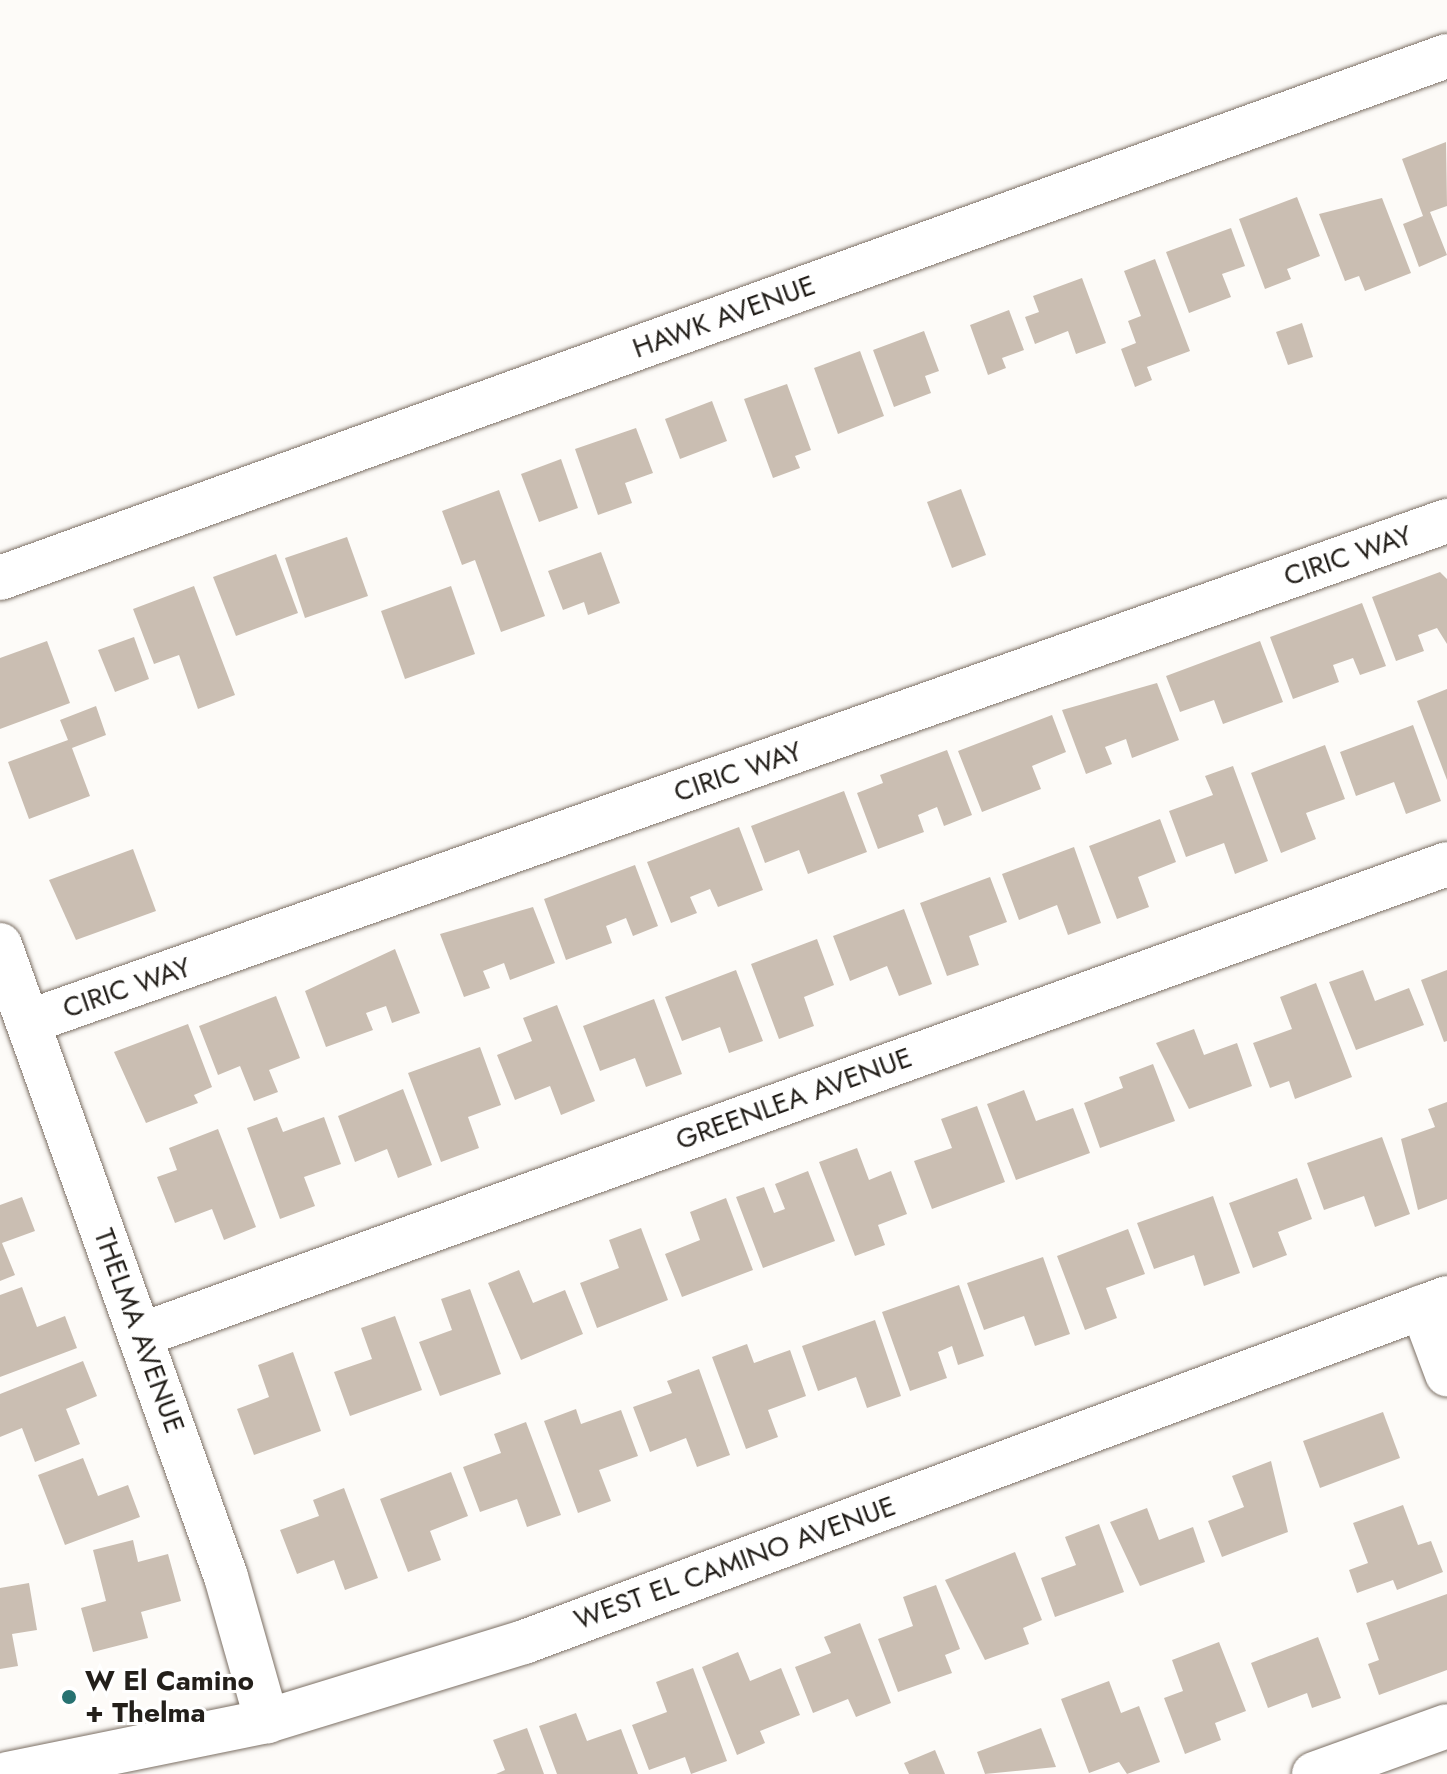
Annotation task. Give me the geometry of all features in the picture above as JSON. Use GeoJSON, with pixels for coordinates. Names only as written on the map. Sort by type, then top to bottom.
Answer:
{"type":"FeatureCollection","features":[{"type":"Feature","properties":{"kind":"street","name":"HAWK AVENUE"},"geometry":{"type":"LineString","coordinates":[[0,578],[1447,56]]}},
{"type":"Feature","properties":{"kind":"street","name":"CIRIC WAY"},"geometry":{"type":"LineString","coordinates":[[28,1022],[1447,521]]}},
{"type":"Feature","properties":{"kind":"street","name":"GREENLEA AVENUE"},"geometry":{"type":"LineString","coordinates":[[141,1335],[1447,864]]}},
{"type":"Feature","properties":{"kind":"street","name":"THELMA AVENUE"},"geometry":{"type":"LineString","coordinates":[[0,945],[141,1335],[267,1721]]}},
{"type":"Feature","properties":{"kind":"street"},"geometry":{"type":"LineString","coordinates":[[1434,1302],[1447,1374]]}},
{"type":"Feature","properties":{"kind":"street","name":"WEST EL CAMINO AVENUE"},"geometry":{"type":"LineString","coordinates":[[18,1773],[267,1721],[524,1642],[1434,1302]]}},
{"type":"Feature","properties":{"kind":"street"},"geometry":{"type":"LineString","coordinates":[[1314,1774],[1447,1726]]}},
{"type":"Feature","properties":{"kind":"building"},"geometry":{"type":"Polygon","coordinates":[[[1446,142],[1447,206],[1430,212],[1447,255],[1419,267],[1403,224],[1423,216],[1402,159],[1446,142]]]}},
{"type":"Feature","properties":{"kind":"building"},"geometry":{"type":"Polygon","coordinates":[[[1297,197],[1320,256],[1287,269],[1291,279],[1265,289],[1239,219],[1297,197]]]}},
{"type":"Feature","properties":{"kind":"building"},"geometry":{"type":"Polygon","coordinates":[[[1382,198],[1411,273],[1365,291],[1359,276],[1345,281],[1319,214],[1382,198]]]}},
{"type":"Feature","properties":{"kind":"building"},"geometry":{"type":"Polygon","coordinates":[[[1231,228],[1245,266],[1222,274],[1231,297],[1189,313],[1166,252],[1231,228]]]}},
{"type":"Feature","properties":{"kind":"building"},"geometry":{"type":"Polygon","coordinates":[[[1155,259],[1190,351],[1147,367],[1152,380],[1135,387],[1121,349],[1136,343],[1128,321],[1141,316],[1124,271],[1155,259]]]}},
{"type":"Feature","properties":{"kind":"building"},"geometry":{"type":"Polygon","coordinates":[[[1082,278],[1106,343],[1076,354],[1068,331],[1035,344],[1025,317],[1039,312],[1033,296],[1082,278]]]}},
{"type":"Feature","properties":{"kind":"building"},"geometry":{"type":"Polygon","coordinates":[[[1009,310],[1024,350],[1002,358],[1006,368],[988,375],[970,325],[1009,310]]]}},
{"type":"Feature","properties":{"kind":"building"},"geometry":{"type":"Polygon","coordinates":[[[1302,323],[1313,357],[1288,365],[1276,332],[1302,323]]]}},
{"type":"Feature","properties":{"kind":"building"},"geometry":{"type":"Polygon","coordinates":[[[924,331],[939,371],[925,376],[931,393],[894,407],[873,350],[924,331]]]}},
{"type":"Feature","properties":{"kind":"building"},"geometry":{"type":"Polygon","coordinates":[[[860,351],[884,416],[838,434],[814,368],[860,351]]]}},
{"type":"Feature","properties":{"kind":"building"},"geometry":{"type":"Polygon","coordinates":[[[787,384],[811,450],[795,456],[800,468],[773,478],[744,399],[787,384]]]}},
{"type":"Feature","properties":{"kind":"building"},"geometry":{"type":"Polygon","coordinates":[[[712,401],[727,441],[680,459],[665,419],[712,401]]]}},
{"type":"Feature","properties":{"kind":"building"},"geometry":{"type":"Polygon","coordinates":[[[636,428],[653,473],[625,483],[632,503],[598,515],[575,449],[636,428]]]}},
{"type":"Feature","properties":{"kind":"building"},"geometry":{"type":"Polygon","coordinates":[[[561,459],[578,508],[539,522],[521,474],[561,459]]]}},
{"type":"Feature","properties":{"kind":"building"},"geometry":{"type":"Polygon","coordinates":[[[961,489],[986,555],[952,568],[927,502],[961,489]]]}},
{"type":"Feature","properties":{"kind":"building"},"geometry":{"type":"Polygon","coordinates":[[[499,490],[545,616],[501,632],[475,560],[462,565],[442,511],[499,490]]]}},
{"type":"Feature","properties":{"kind":"building"},"geometry":{"type":"Polygon","coordinates":[[[347,537],[368,596],[305,618],[285,558],[347,537]]]}},
{"type":"Feature","properties":{"kind":"building"},"geometry":{"type":"Polygon","coordinates":[[[601,552],[620,603],[588,615],[584,602],[563,610],[548,571],[601,552]]]}},
{"type":"Feature","properties":{"kind":"building"},"geometry":{"type":"Polygon","coordinates":[[[276,554],[298,613],[236,636],[213,577],[276,554]]]}},
{"type":"Feature","properties":{"kind":"building"},"geometry":{"type":"Polygon","coordinates":[[[1440,572],[1447,579],[1447,644],[1437,628],[1418,635],[1424,651],[1396,661],[1372,597],[1440,572]]]}},
{"type":"Feature","properties":{"kind":"building"},"geometry":{"type":"Polygon","coordinates":[[[194,586],[235,695],[198,709],[179,655],[154,664],[133,609],[194,586]]]}},
{"type":"Feature","properties":{"kind":"building"},"geometry":{"type":"Polygon","coordinates":[[[451,586],[475,654],[405,679],[381,611],[451,586]]]}},
{"type":"Feature","properties":{"kind":"building"},"geometry":{"type":"Polygon","coordinates":[[[1362,603],[1386,666],[1360,675],[1353,658],[1333,665],[1339,682],[1293,699],[1270,637],[1362,603]]]}},
{"type":"Feature","properties":{"kind":"building"},"geometry":{"type":"Polygon","coordinates":[[[134,637],[149,679],[115,692],[98,650],[134,637]]]}},
{"type":"Feature","properties":{"kind":"building"},"geometry":{"type":"Polygon","coordinates":[[[47,641],[70,703],[0,729],[0,658],[47,641]]]}},
{"type":"Feature","properties":{"kind":"building"},"geometry":{"type":"Polygon","coordinates":[[[1260,641],[1283,702],[1223,724],[1214,700],[1180,712],[1166,676],[1260,641]]]}},
{"type":"Feature","properties":{"kind":"building"},"geometry":{"type":"Polygon","coordinates":[[[1157,683],[1179,740],[1132,758],[1126,739],[1105,747],[1112,764],[1086,774],[1062,710],[1157,683]]]}},
{"type":"Feature","properties":{"kind":"building"},"geometry":{"type":"Polygon","coordinates":[[[1447,689],[1447,780],[1417,701],[1447,689]]]}},
{"type":"Feature","properties":{"kind":"building"},"geometry":{"type":"Polygon","coordinates":[[[96,706],[106,735],[72,748],[90,796],[29,819],[8,762],[68,740],[60,720],[96,706]]]}},
{"type":"Feature","properties":{"kind":"building"},"geometry":{"type":"Polygon","coordinates":[[[1052,715],[1066,752],[1032,766],[1041,789],[982,812],[958,751],[1052,715]]]}},
{"type":"Feature","properties":{"kind":"building"},"geometry":{"type":"Polygon","coordinates":[[[1413,725],[1441,801],[1406,814],[1394,782],[1356,796],[1340,752],[1413,725]]]}},
{"type":"Feature","properties":{"kind":"building"},"geometry":{"type":"Polygon","coordinates":[[[1325,745],[1345,799],[1306,813],[1316,839],[1281,853],[1251,773],[1325,745]]]}},
{"type":"Feature","properties":{"kind":"building"},"geometry":{"type":"Polygon","coordinates":[[[947,750],[972,815],[944,826],[937,807],[918,815],[924,832],[878,849],[857,793],[883,783],[880,775],[947,750]]]}},
{"type":"Feature","properties":{"kind":"building"},"geometry":{"type":"Polygon","coordinates":[[[1233,766],[1268,861],[1235,874],[1224,843],[1186,857],[1169,811],[1213,795],[1205,776],[1233,766]]]}},
{"type":"Feature","properties":{"kind":"building"},"geometry":{"type":"Polygon","coordinates":[[[844,791],[867,852],[808,874],[799,850],[765,863],[751,826],[844,791]]]}},
{"type":"Feature","properties":{"kind":"building"},"geometry":{"type":"Polygon","coordinates":[[[1160,819],[1176,862],[1138,877],[1149,907],[1117,919],[1089,846],[1160,819]]]}},
{"type":"Feature","properties":{"kind":"building"},"geometry":{"type":"Polygon","coordinates":[[[739,827],[763,890],[718,907],[710,889],[690,897],[697,913],[671,923],[647,862],[739,827]]]}},
{"type":"Feature","properties":{"kind":"building"},"geometry":{"type":"Polygon","coordinates":[[[1074,847],[1101,923],[1068,935],[1057,905],[1019,920],[1002,874],[1074,847]]]}},
{"type":"Feature","properties":{"kind":"building"},"geometry":{"type":"Polygon","coordinates":[[[133,849],[156,911],[76,940],[49,880],[133,849]]]}},
{"type":"Feature","properties":{"kind":"building"},"geometry":{"type":"Polygon","coordinates":[[[635,865],[658,926],[633,936],[626,918],[606,926],[612,943],[566,960],[544,899],[635,865]]]}},
{"type":"Feature","properties":{"kind":"building"},"geometry":{"type":"Polygon","coordinates":[[[990,877],[1007,922],[969,936],[979,965],[947,976],[920,903],[990,877]]]}},
{"type":"Feature","properties":{"kind":"building"},"geometry":{"type":"Polygon","coordinates":[[[533,907],[555,963],[510,980],[504,963],[483,971],[490,988],[464,997],[440,934],[533,907]]]}},
{"type":"Feature","properties":{"kind":"building"},"geometry":{"type":"Polygon","coordinates":[[[904,909],[932,984],[899,996],[887,966],[850,981],[833,936],[904,909]]]}},
{"type":"Feature","properties":{"kind":"building"},"geometry":{"type":"Polygon","coordinates":[[[817,939],[834,985],[804,997],[814,1026],[779,1039],[751,964],[817,939]]]}},
{"type":"Feature","properties":{"kind":"building"},"geometry":{"type":"Polygon","coordinates":[[[395,949],[420,1013],[392,1023],[386,1006],[366,1013],[373,1030],[326,1047],[305,991],[395,949]]]}},
{"type":"Feature","properties":{"kind":"building"},"geometry":{"type":"Polygon","coordinates":[[[736,970],[763,1041],[729,1053],[720,1027],[682,1041],[665,997],[736,970]]]}},
{"type":"Feature","properties":{"kind":"building"},"geometry":{"type":"Polygon","coordinates":[[[1363,970],[1375,1001],[1409,988],[1424,1025],[1356,1050],[1329,982],[1363,970]]]}},
{"type":"Feature","properties":{"kind":"building"},"geometry":{"type":"Polygon","coordinates":[[[1447,970],[1447,1041],[1444,1042],[1421,980],[1447,970]]]}},
{"type":"Feature","properties":{"kind":"building"},"geometry":{"type":"Polygon","coordinates":[[[1316,983],[1352,1077],[1295,1099],[1289,1081],[1270,1088],[1253,1043],[1292,1029],[1280,997],[1316,983]]]}},
{"type":"Feature","properties":{"kind":"building"},"geometry":{"type":"Polygon","coordinates":[[[276,996],[300,1058],[269,1070],[278,1092],[254,1101],[240,1066],[218,1075],[199,1026],[276,996]]]}},
{"type":"Feature","properties":{"kind":"building"},"geometry":{"type":"Polygon","coordinates":[[[654,999],[682,1074],[646,1087],[635,1058],[600,1071],[583,1026],[654,999]]]}},
{"type":"Feature","properties":{"kind":"building"},"geometry":{"type":"Polygon","coordinates":[[[557,1005],[595,1101],[561,1115],[550,1086],[515,1100],[497,1055],[532,1041],[523,1018],[557,1005]]]}},
{"type":"Feature","properties":{"kind":"building"},"geometry":{"type":"Polygon","coordinates":[[[188,1024],[212,1087],[194,1095],[198,1103],[146,1123],[114,1052],[188,1024]]]}},
{"type":"Feature","properties":{"kind":"building"},"geometry":{"type":"Polygon","coordinates":[[[1194,1029],[1204,1055],[1237,1043],[1252,1086],[1189,1109],[1156,1043],[1194,1029]]]}},
{"type":"Feature","properties":{"kind":"building"},"geometry":{"type":"Polygon","coordinates":[[[480,1047],[501,1105],[468,1117],[479,1148],[441,1162],[408,1073],[480,1047]]]}},
{"type":"Feature","properties":{"kind":"building"},"geometry":{"type":"Polygon","coordinates":[[[1153,1064],[1175,1121],[1100,1148],[1084,1103],[1123,1088],[1119,1077],[1153,1064]]]}},
{"type":"Feature","properties":{"kind":"building"},"geometry":{"type":"Polygon","coordinates":[[[403,1089],[432,1165],[398,1178],[387,1149],[355,1162],[338,1116],[403,1089]]]}},
{"type":"Feature","properties":{"kind":"building"},"geometry":{"type":"Polygon","coordinates":[[[1024,1090],[1036,1121],[1073,1108],[1090,1153],[1016,1180],[987,1104],[1024,1090]]]}},
{"type":"Feature","properties":{"kind":"building"},"geometry":{"type":"Polygon","coordinates":[[[1447,1102],[1447,1199],[1418,1210],[1401,1139],[1435,1127],[1428,1109],[1447,1102]]]}},
{"type":"Feature","properties":{"kind":"building"},"geometry":{"type":"Polygon","coordinates":[[[977,1106],[1005,1182],[932,1209],[914,1161],[952,1148],[941,1119],[977,1106]]]}},
{"type":"Feature","properties":{"kind":"building"},"geometry":{"type":"Polygon","coordinates":[[[277,1117],[283,1132],[324,1117],[341,1164],[304,1177],[315,1206],[280,1219],[247,1128],[277,1117]]]}},
{"type":"Feature","properties":{"kind":"building"},"geometry":{"type":"Polygon","coordinates":[[[218,1129],[256,1227],[224,1240],[212,1209],[175,1223],[157,1177],[177,1170],[169,1148],[218,1129]]]}},
{"type":"Feature","properties":{"kind":"building"},"geometry":{"type":"Polygon","coordinates":[[[1382,1137],[1410,1214],[1375,1227],[1364,1196],[1324,1210],[1307,1163],[1382,1137]]]}},
{"type":"Feature","properties":{"kind":"building"},"geometry":{"type":"Polygon","coordinates":[[[857,1148],[869,1180],[891,1171],[907,1214],[878,1225],[885,1245],[855,1256],[819,1162],[857,1148]]]}},
{"type":"Feature","properties":{"kind":"building"},"geometry":{"type":"Polygon","coordinates":[[[808,1171],[835,1241],[763,1268],[736,1197],[764,1187],[774,1213],[785,1209],[775,1184],[808,1171]]]}},
{"type":"Feature","properties":{"kind":"building"},"geometry":{"type":"Polygon","coordinates":[[[1297,1178],[1312,1219],[1278,1232],[1287,1255],[1253,1268],[1229,1203],[1297,1178]]]}},
{"type":"Feature","properties":{"kind":"building"},"geometry":{"type":"Polygon","coordinates":[[[1213,1196],[1240,1273],[1204,1286],[1194,1255],[1154,1269],[1137,1223],[1213,1196]]]}},
{"type":"Feature","properties":{"kind":"building"},"geometry":{"type":"Polygon","coordinates":[[[22,1197],[35,1231],[2,1243],[15,1275],[0,1281],[0,1205],[22,1197]]]}},
{"type":"Feature","properties":{"kind":"building"},"geometry":{"type":"Polygon","coordinates":[[[726,1198],[753,1270],[682,1297],[665,1254],[700,1240],[690,1212],[726,1198]]]}},
{"type":"Feature","properties":{"kind":"building"},"geometry":{"type":"Polygon","coordinates":[[[641,1228],[668,1300],[597,1328],[580,1283],[619,1268],[609,1240],[641,1228]]]}},
{"type":"Feature","properties":{"kind":"building"},"geometry":{"type":"Polygon","coordinates":[[[1128,1229],[1145,1274],[1106,1288],[1117,1318],[1085,1330],[1057,1256],[1128,1229]]]}},
{"type":"Feature","properties":{"kind":"building"},"geometry":{"type":"Polygon","coordinates":[[[1043,1257],[1070,1334],[1035,1346],[1024,1316],[984,1330],[967,1283],[1043,1257]]]}},
{"type":"Feature","properties":{"kind":"building"},"geometry":{"type":"Polygon","coordinates":[[[519,1270],[533,1303],[565,1290],[583,1334],[521,1360],[488,1283],[519,1270]]]}},
{"type":"Feature","properties":{"kind":"building"},"geometry":{"type":"Polygon","coordinates":[[[959,1285],[984,1356],[958,1365],[952,1346],[938,1352],[947,1378],[910,1391],[882,1312],[959,1285]]]}},
{"type":"Feature","properties":{"kind":"building"},"geometry":{"type":"Polygon","coordinates":[[[22,1287],[37,1327],[65,1316],[77,1348],[0,1377],[0,1295],[22,1287]]]}},
{"type":"Feature","properties":{"kind":"building"},"geometry":{"type":"Polygon","coordinates":[[[470,1289],[501,1374],[440,1396],[419,1342],[452,1330],[441,1299],[470,1289]]]}},
{"type":"Feature","properties":{"kind":"building"},"geometry":{"type":"Polygon","coordinates":[[[395,1316],[422,1390],[350,1416],[334,1372],[372,1359],[361,1328],[395,1316]]]}},
{"type":"Feature","properties":{"kind":"building"},"geometry":{"type":"Polygon","coordinates":[[[875,1320],[901,1396],[867,1408],[856,1377],[818,1391],[802,1346],[875,1320]]]}},
{"type":"Feature","properties":{"kind":"building"},"geometry":{"type":"Polygon","coordinates":[[[747,1344],[754,1363],[790,1350],[806,1396],[768,1410],[778,1437],[746,1449],[712,1357],[747,1344]]]}},
{"type":"Feature","properties":{"kind":"building"},"geometry":{"type":"Polygon","coordinates":[[[293,1352],[321,1431],[254,1455],[237,1409],[269,1397],[258,1365],[293,1352]]]}},
{"type":"Feature","properties":{"kind":"building"},"geometry":{"type":"Polygon","coordinates":[[[83,1361],[97,1396],[66,1409],[80,1444],[35,1462],[22,1428],[0,1437],[0,1394],[83,1361]]]}},
{"type":"Feature","properties":{"kind":"building"},"geometry":{"type":"Polygon","coordinates":[[[699,1369],[730,1455],[697,1467],[686,1438],[650,1452],[633,1407],[672,1393],[667,1381],[699,1369]]]}},
{"type":"Feature","properties":{"kind":"building"},"geometry":{"type":"Polygon","coordinates":[[[576,1409],[581,1424],[621,1410],[638,1456],[599,1470],[611,1501],[578,1513],[544,1421],[576,1409]]]}},
{"type":"Feature","properties":{"kind":"building"},"geometry":{"type":"Polygon","coordinates":[[[1383,1412],[1400,1458],[1320,1488],[1303,1441],[1383,1412]]]}},
{"type":"Feature","properties":{"kind":"building"},"geometry":{"type":"Polygon","coordinates":[[[526,1422],[561,1515],[527,1527],[517,1499],[480,1512],[463,1467],[501,1453],[494,1434],[526,1422]]]}},
{"type":"Feature","properties":{"kind":"building"},"geometry":{"type":"Polygon","coordinates":[[[83,1458],[98,1496],[128,1485],[140,1517],[65,1545],[38,1475],[83,1458]]]}},
{"type":"Feature","properties":{"kind":"building"},"geometry":{"type":"Polygon","coordinates":[[[1271,1461],[1288,1532],[1222,1557],[1208,1521],[1244,1507],[1232,1476],[1271,1461]]]}},
{"type":"Feature","properties":{"kind":"building"},"geometry":{"type":"Polygon","coordinates":[[[451,1472],[468,1516],[430,1531],[441,1560],[408,1572],[380,1499],[451,1472]]]}},
{"type":"Feature","properties":{"kind":"building"},"geometry":{"type":"Polygon","coordinates":[[[344,1488],[378,1578],[345,1590],[334,1560],[297,1574],[280,1530],[319,1516],[313,1500],[344,1488]]]}},
{"type":"Feature","properties":{"kind":"building"},"geometry":{"type":"Polygon","coordinates":[[[1403,1505],[1418,1545],[1431,1541],[1443,1572],[1397,1590],[1393,1580],[1357,1593],[1349,1570],[1368,1563],[1353,1523],[1403,1505]]]}},
{"type":"Feature","properties":{"kind":"building"},"geometry":{"type":"Polygon","coordinates":[[[1147,1508],[1159,1540],[1193,1527],[1205,1562],[1140,1586],[1110,1522],[1147,1508]]]}},
{"type":"Feature","properties":{"kind":"building"},"geometry":{"type":"Polygon","coordinates":[[[1099,1524],[1124,1592],[1055,1617],[1041,1578],[1076,1565],[1065,1537],[1099,1524]]]}},
{"type":"Feature","properties":{"kind":"building"},"geometry":{"type":"Polygon","coordinates":[[[133,1540],[138,1562],[168,1554],[181,1601],[141,1612],[148,1638],[93,1652],[81,1608],[106,1601],[93,1550],[133,1540]]]}},
{"type":"Feature","properties":{"kind":"building"},"geometry":{"type":"Polygon","coordinates":[[[1015,1552],[1042,1620],[1023,1628],[1029,1644],[985,1660],[945,1580],[1015,1552]]]}},
{"type":"Feature","properties":{"kind":"building"},"geometry":{"type":"Polygon","coordinates":[[[29,1583],[37,1630],[12,1634],[18,1666],[0,1669],[0,1588],[29,1583]]]}},
{"type":"Feature","properties":{"kind":"building"},"geometry":{"type":"Polygon","coordinates":[[[936,1585],[960,1649],[945,1655],[952,1673],[898,1692],[878,1639],[913,1626],[903,1597],[936,1585]]]}},
{"type":"Feature","properties":{"kind":"building"},"geometry":{"type":"Polygon","coordinates":[[[1447,1594],[1447,1670],[1379,1695],[1368,1664],[1379,1660],[1366,1623],[1447,1594]]]}},
{"type":"Feature","properties":{"kind":"building"},"geometry":{"type":"Polygon","coordinates":[[[860,1623],[891,1703],[856,1717],[848,1699],[813,1713],[795,1667],[831,1653],[824,1637],[860,1623]]]}},
{"type":"Feature","properties":{"kind":"building"},"geometry":{"type":"Polygon","coordinates":[[[1318,1637],[1341,1698],[1312,1708],[1307,1693],[1268,1708],[1251,1663],[1318,1637]]]}},
{"type":"Feature","properties":{"kind":"building"},"geometry":{"type":"Polygon","coordinates":[[[1219,1642],[1246,1711],[1215,1723],[1221,1740],[1185,1754],[1164,1698],[1183,1691],[1172,1660],[1219,1642]]]}},
{"type":"Feature","properties":{"kind":"building"},"geometry":{"type":"Polygon","coordinates":[[[738,1652],[750,1681],[781,1668],[800,1715],[760,1731],[765,1743],[737,1755],[702,1667],[738,1652]]]}},
{"type":"Feature","properties":{"kind":"building"},"geometry":{"type":"Polygon","coordinates":[[[693,1668],[727,1761],[691,1774],[685,1757],[649,1770],[632,1725],[667,1712],[656,1682],[693,1668]]]}},
{"type":"Feature","properties":{"kind":"building"},"geometry":{"type":"Polygon","coordinates":[[[1109,1681],[1121,1713],[1139,1706],[1160,1762],[1127,1774],[1119,1762],[1089,1773],[1061,1699],[1109,1681]]]}},
{"type":"Feature","properties":{"kind":"building"},"geometry":{"type":"Polygon","coordinates":[[[576,1713],[587,1741],[621,1729],[638,1774],[557,1774],[539,1726],[576,1713]]]}},
{"type":"Feature","properties":{"kind":"building"},"geometry":{"type":"Polygon","coordinates":[[[527,1728],[544,1774],[496,1774],[505,1770],[493,1740],[527,1728]]]}},
{"type":"Feature","properties":{"kind":"building"},"geometry":{"type":"Polygon","coordinates":[[[1041,1728],[1056,1767],[985,1774],[977,1752],[1041,1728]]]}},
{"type":"Feature","properties":{"kind":"building"},"geometry":{"type":"Polygon","coordinates":[[[935,1750],[945,1774],[909,1774],[904,1763],[935,1750]]]}},
{"type":"Feature","properties":{"kind":"place","name":"W El Camino + Thelma"},"geometry":{"type":"Point","coordinates":[69,1697]}}]}
